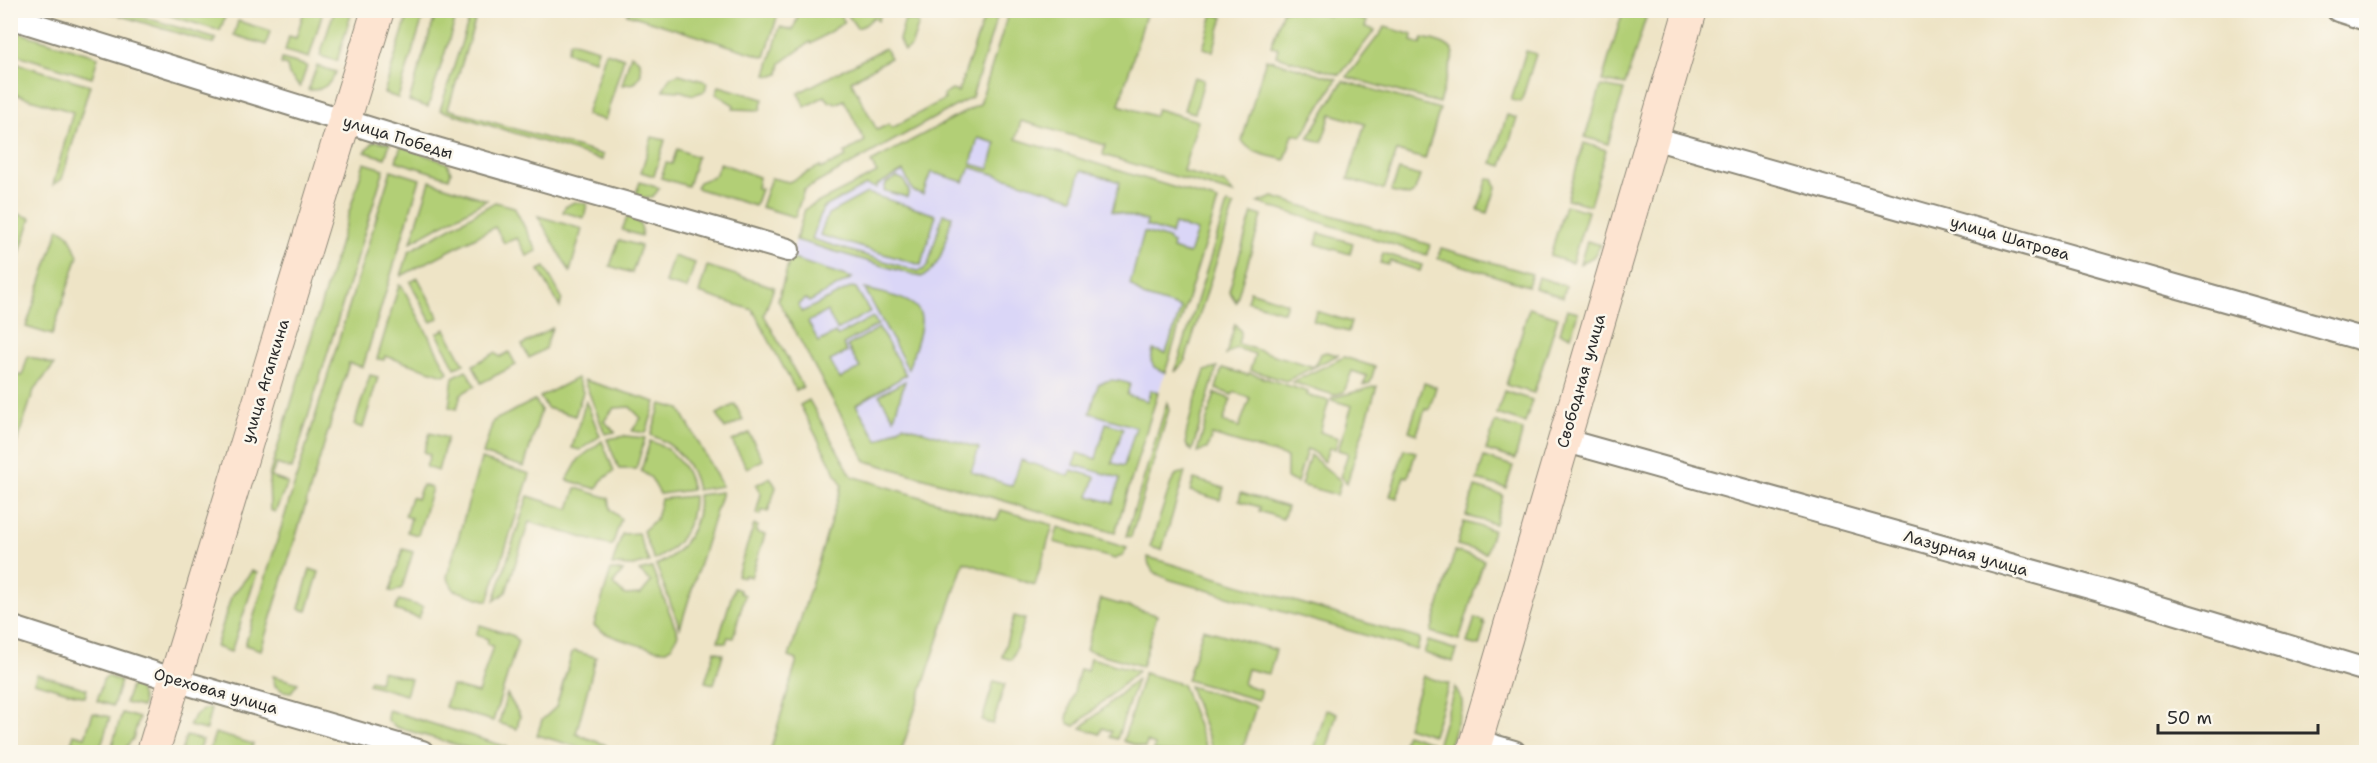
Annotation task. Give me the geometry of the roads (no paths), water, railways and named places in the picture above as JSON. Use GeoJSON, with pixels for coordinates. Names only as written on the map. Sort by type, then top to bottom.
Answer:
{"type":"FeatureCollection","features":[{"type":"Feature","properties":{"kind":"main road","name":"улица Агапкина"},"geometry":{"type":"LineString","coordinates":[[153,753],[378,10]]}},
{"type":"Feature","properties":{"kind":"main road","name":"Свободная улица"},"geometry":{"type":"LineString","coordinates":[[1475,747],[1690,10]]}},
{"type":"Feature","properties":{"kind":"street"},"geometry":{"type":"LineString","coordinates":[[2338,10],[2367,19]]}},
{"type":"Feature","properties":{"kind":"street","name":"улица Победы"},"geometry":{"type":"LineString","coordinates":[[10,18],[344,121],[788,250]]}},
{"type":"Feature","properties":{"kind":"street","name":"улица Шатрова"},"geometry":{"type":"LineString","coordinates":[[1653,138],[2367,340]]}},
{"type":"Feature","properties":{"kind":"street","name":"Лазурная улица"},"geometry":{"type":"LineString","coordinates":[[1563,440],[2107,592],[2367,670]]}},
{"type":"Feature","properties":{"kind":"street","name":"Ореховая улица"},"geometry":{"type":"LineString","coordinates":[[10,627],[176,680],[422,753]]}},
{"type":"Feature","properties":{"kind":"street"},"geometry":{"type":"LineString","coordinates":[[1475,747],[1514,753]]}}]}
